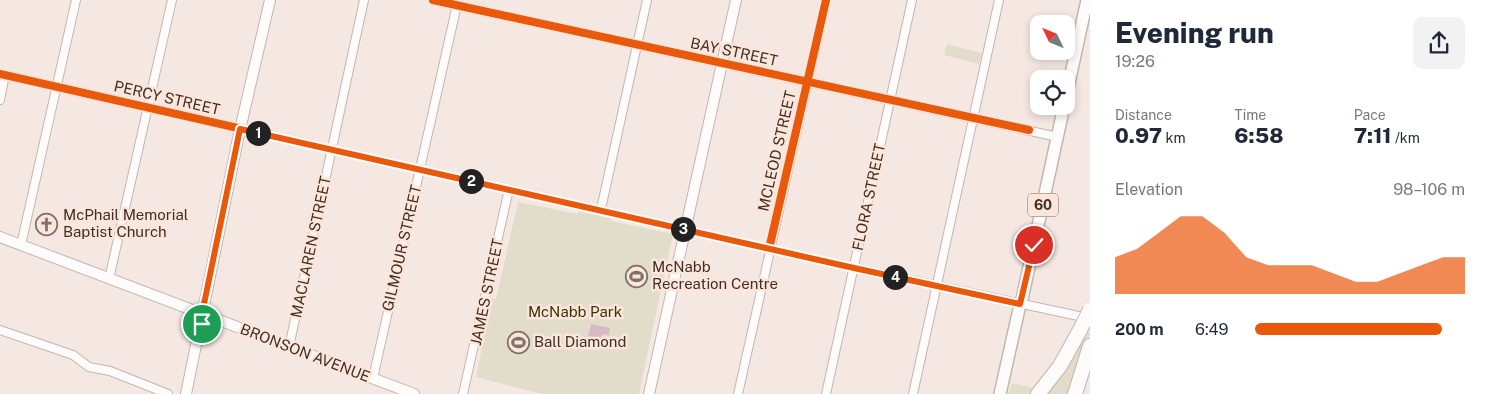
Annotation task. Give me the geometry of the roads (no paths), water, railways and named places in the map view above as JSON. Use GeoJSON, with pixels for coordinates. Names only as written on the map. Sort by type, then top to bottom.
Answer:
{"type":"FeatureCollection","features":[{"type":"Feature","properties":{"kind":"highway"},"geometry":{"type":"LineString","coordinates":[[1038,394],[1060,366],[1090,310]]}},
{"type":"Feature","properties":{"kind":"highway"},"geometry":{"type":"LineString","coordinates":[[1076,394],[1090,346]]}},
{"type":"Feature","properties":{"kind":"main road"},"geometry":{"type":"LineString","coordinates":[[186,394],[201,329],[202,314],[240,129],[270,0]]}},
{"type":"Feature","properties":{"kind":"main road"},"geometry":{"type":"LineString","coordinates":[[649,394],[736,0]]}},
{"type":"Feature","properties":{"kind":"main road"},"geometry":{"type":"LineString","coordinates":[[1072,70],[1087,0]]}},
{"type":"Feature","properties":{"kind":"main road","name":"60"},"geometry":{"type":"LineString","coordinates":[[1000,394],[1062,115]]}},
{"type":"Feature","properties":{"kind":"main road","name":"BRONSON AVENUE"},"geometry":{"type":"LineString","coordinates":[[0,237],[414,394]]}},
{"type":"Feature","properties":{"kind":"street"},"geometry":{"type":"LineString","coordinates":[[21,245],[76,0]]}},
{"type":"Feature","properties":{"kind":"street"},"geometry":{"type":"LineString","coordinates":[[109,278],[172,0]]}},
{"type":"Feature","properties":{"kind":"street","name":"MACLAREN STREET"},"geometry":{"type":"LineString","coordinates":[[289,347],[364,0]]}},
{"type":"Feature","properties":{"kind":"street","name":"BAY STREET"},"geometry":{"type":"LineString","coordinates":[[434,0],[458,3],[637,45],[722,62],[1058,137]]}},
{"type":"Feature","properties":{"kind":"street"},"geometry":{"type":"LineString","coordinates":[[601,209],[647,0]]}},
{"type":"Feature","properties":{"kind":"street","name":"MCLEOD STREET"},"geometry":{"type":"LineString","coordinates":[[738,394],[826,0]]}},
{"type":"Feature","properties":{"kind":"street","name":"FLORA STREET"},"geometry":{"type":"LineString","coordinates":[[826,394],[912,0]]}},
{"type":"Feature","properties":{"kind":"street"},"geometry":{"type":"LineString","coordinates":[[913,394],[999,0]]}},
{"type":"Feature","properties":{"kind":"street","name":"GILMOUR STREET"},"geometry":{"type":"LineString","coordinates":[[373,378],[458,3]]}},
{"type":"Feature","properties":{"kind":"street"},"geometry":{"type":"LineString","coordinates":[[0,100],[2,75]]}},
{"type":"Feature","properties":{"kind":"street","name":"PERCY STREET"},"geometry":{"type":"LineString","coordinates":[[2,75],[601,209],[1020,306],[1090,318]]}},
{"type":"Feature","properties":{"kind":"street","name":"JAMES STREET"},"geometry":{"type":"LineString","coordinates":[[463,394],[509,189]]}},
{"type":"Feature","properties":{"kind":"street"},"geometry":{"type":"LineString","coordinates":[[0,330],[72,355],[89,367],[110,371],[168,394]]}},
{"type":"Feature","properties":{"kind":"place","name":"McPhail Memorial Baptist Church"},"geometry":{"type":"Point","coordinates":[47,224]}},
{"type":"Feature","properties":{"kind":"place","name":"McNabb Recreation Centre"},"geometry":{"type":"Point","coordinates":[636,276]}},
{"type":"Feature","properties":{"kind":"place","name":"Ball Diamond"},"geometry":{"type":"Point","coordinates":[518,342]}},
{"type":"Feature","properties":{"kind":"park label","name":"McNabb Park"},"geometry":{"type":"Point","coordinates":[575,312]}}]}
